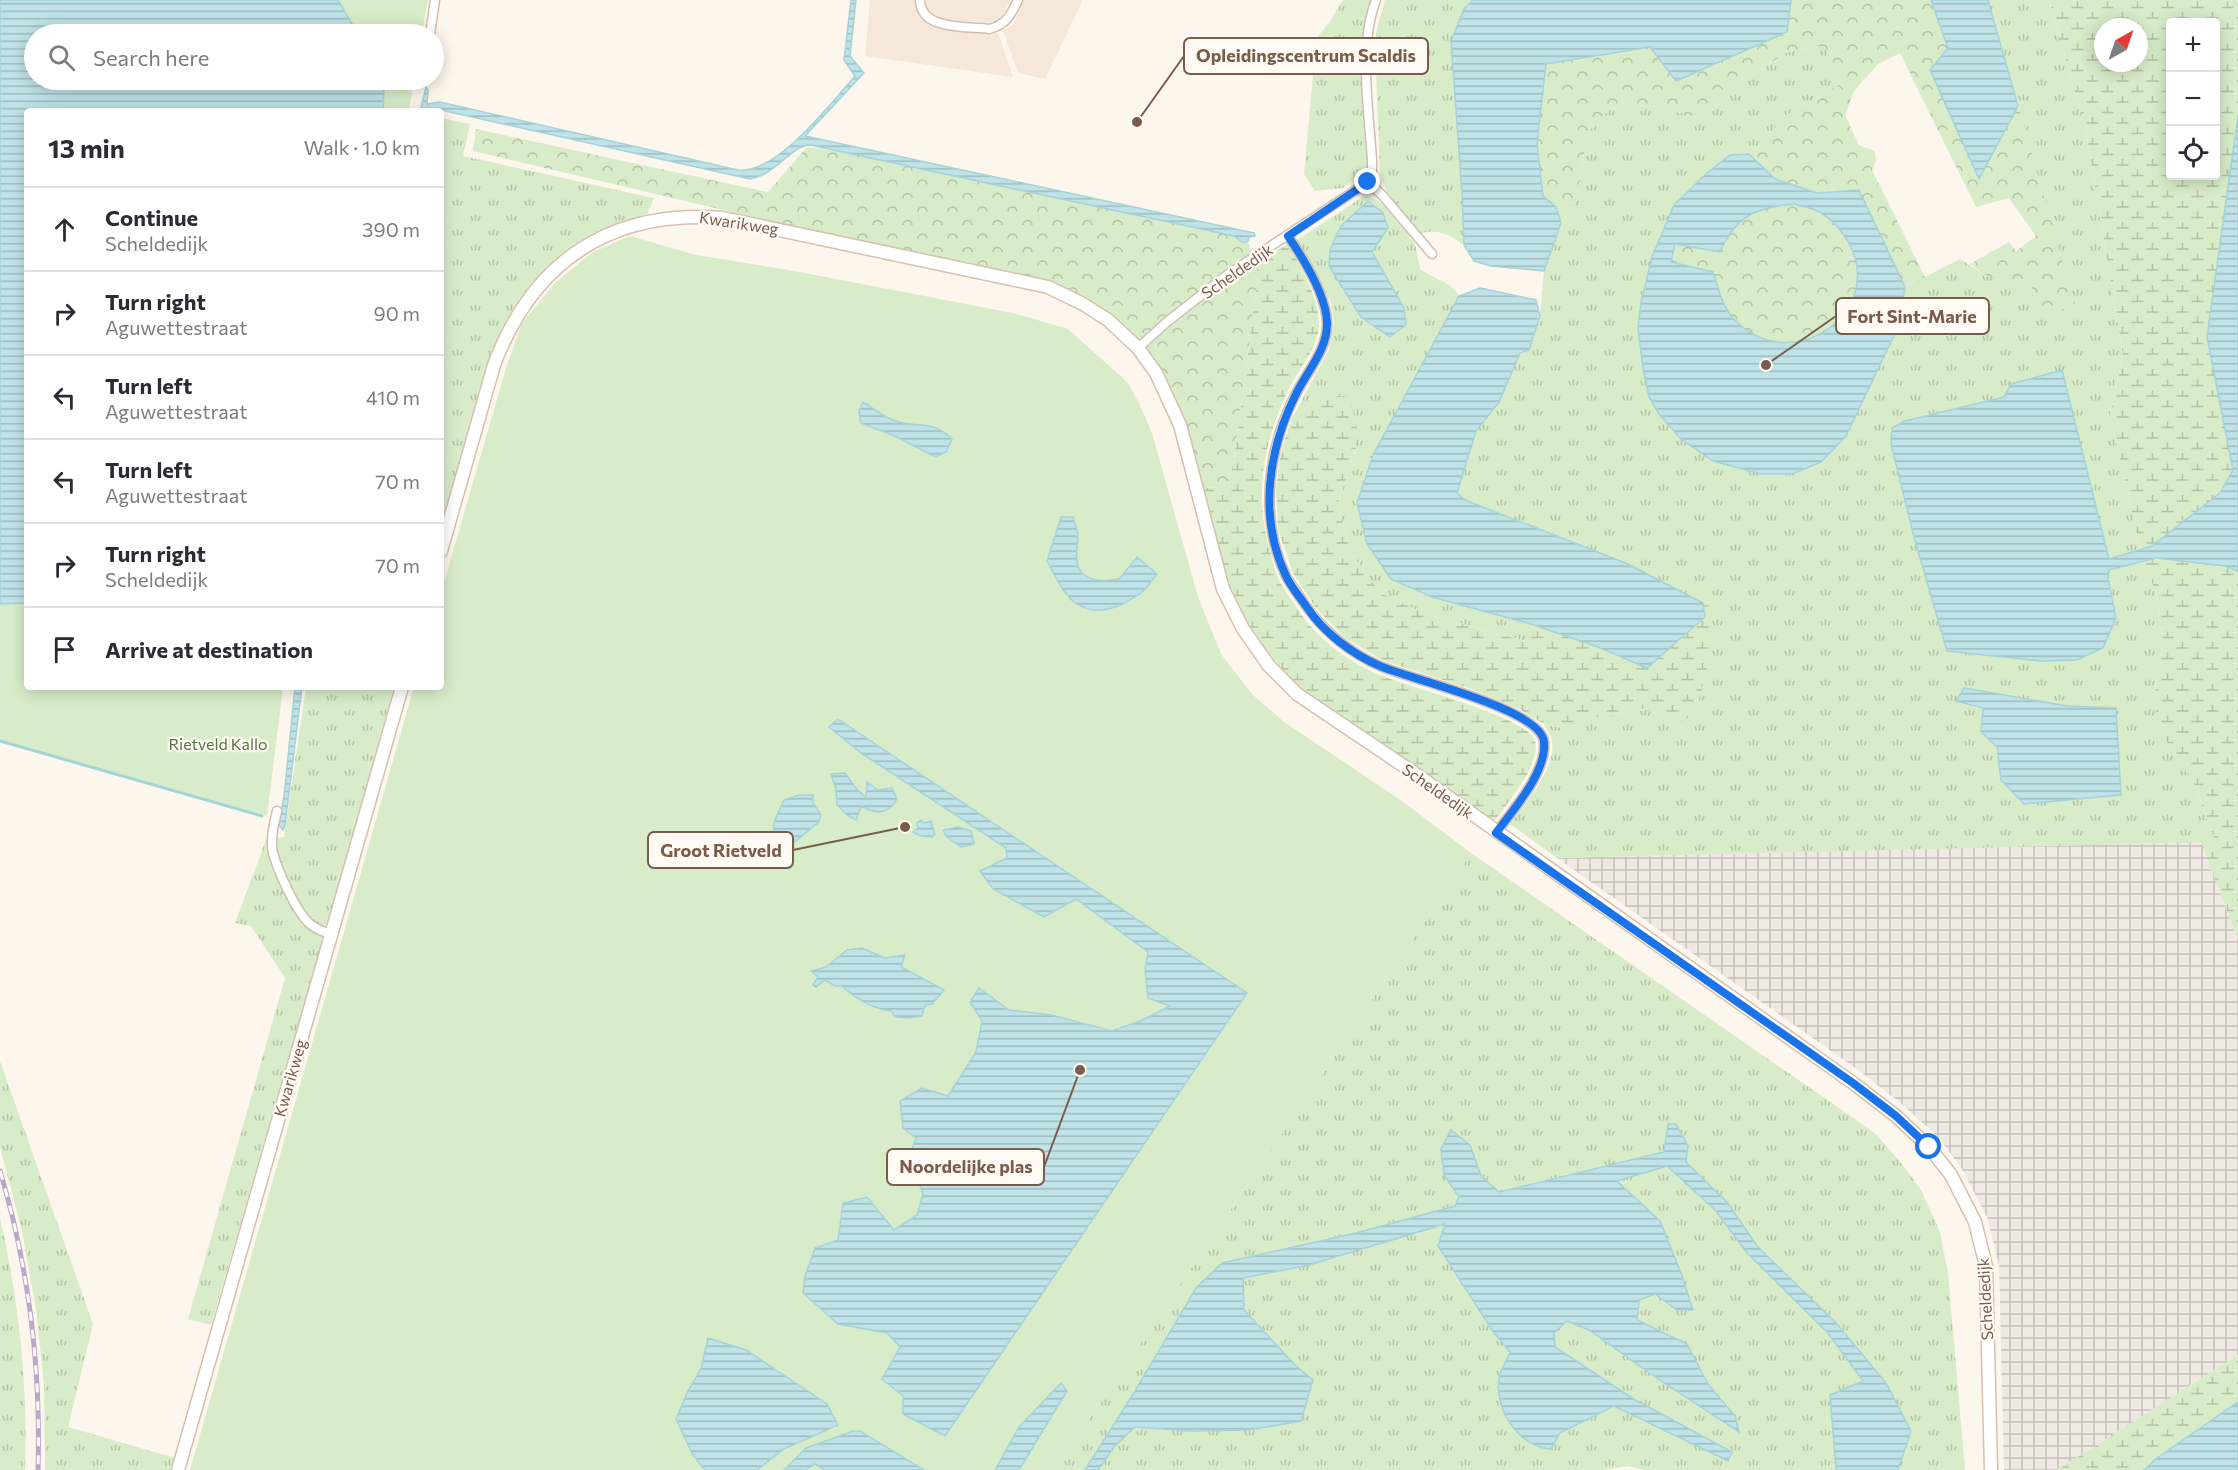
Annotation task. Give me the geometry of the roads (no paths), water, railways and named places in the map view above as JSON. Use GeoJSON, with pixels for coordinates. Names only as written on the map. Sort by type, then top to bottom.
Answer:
{"type":"FeatureCollection","features":[{"type":"Feature","properties":{"kind":"street"},"geometry":{"type":"LineString","coordinates":[[431,24],[435,0]]}},
{"type":"Feature","properties":{"kind":"street"},"geometry":{"type":"LineString","coordinates":[[920,0],[920,8],[924,14],[936,22],[989,29],[1009,19],[1018,0]]}},
{"type":"Feature","properties":{"kind":"street"},"geometry":{"type":"LineString","coordinates":[[1376,0],[1368,31],[1367,73],[1372,160],[1372,172],[1368,182],[1383,196],[1416,238],[1432,254]]}},
{"type":"Feature","properties":{"kind":"street","name":"Scheldedijk"},"geometry":{"type":"LineString","coordinates":[[1368,182],[1227,276],[1168,321],[1141,351],[1156,373],[1180,425],[1223,589],[1243,628],[1269,666],[1297,694],[1419,777],[1853,1083],[1896,1116],[1929,1147],[1951,1176],[1975,1222],[1986,1266],[1991,1470]]}},
{"type":"Feature","properties":{"kind":"street","name":"Kwarikweg"},"geometry":{"type":"LineString","coordinates":[[444,540],[494,365],[515,317],[530,296],[564,261],[580,249],[625,227],[671,217],[696,215],[723,218],[1048,287],[1083,304],[1108,320],[1141,351]]}},
{"type":"Feature","properties":{"kind":"street"},"geometry":{"type":"LineString","coordinates":[[1288,236],[1324,303],[1327,323],[1323,347],[1285,417],[1274,455],[1269,490],[1272,530],[1286,576],[1310,612],[1341,643],[1379,666],[1468,695],[1516,715],[1539,729],[1545,740],[1544,755],[1539,768],[1528,788],[1496,833]]}},
{"type":"Feature","properties":{"kind":"street","name":"Kwarikweg"},"geometry":{"type":"LineString","coordinates":[[178,1470],[401,690]]}},
{"type":"Feature","properties":{"kind":"street"},"geometry":{"type":"LineString","coordinates":[[277,811],[273,829],[273,853],[287,886],[308,922],[315,928],[331,934]]}},
{"type":"Feature","properties":{"kind":"water"},"geometry":{"type":"Polygon","coordinates":[[[0,0],[338,0],[352,24],[24,24],[24,90],[384,90],[383,108],[24,108],[24,603],[0,604],[0,0]]]}},
{"type":"Feature","properties":{"kind":"water"},"geometry":{"type":"Polygon","coordinates":[[[851,0],[856,0],[850,56],[864,73],[805,136],[1254,233],[1255,236],[1249,237],[1248,241],[1243,243],[1234,236],[810,145],[796,150],[759,177],[750,179],[444,111],[444,108],[421,108],[425,90],[428,90],[427,104],[440,102],[738,170],[753,169],[785,150],[802,135],[855,76],[844,60],[851,0]]]}},
{"type":"Feature","properties":{"kind":"water"},"geometry":{"type":"Polygon","coordinates":[[[1473,0],[1791,0],[1787,32],[1676,81],[1650,47],[1546,64],[1537,143],[1543,196],[1556,207],[1561,223],[1544,271],[1491,266],[1474,261],[1464,245],[1451,41],[1464,9],[1473,0]]]}},
{"type":"Feature","properties":{"kind":"water"},"geometry":{"type":"Polygon","coordinates":[[[1931,0],[1988,0],[2018,106],[1979,179],[1930,70],[1948,48],[1931,0]]]}},
{"type":"Feature","properties":{"kind":"water"},"geometry":{"type":"Polygon","coordinates":[[[2238,115],[2238,571],[2225,566],[2156,558],[2109,570],[2108,578],[2116,618],[2103,648],[2077,660],[2042,661],[1947,651],[1914,537],[1891,444],[1892,428],[1905,421],[2004,397],[2011,384],[2062,370],[2109,559],[2152,546],[2220,493],[2233,470],[2207,337],[2238,115]]]}},
{"type":"Feature","properties":{"kind":"water"},"geometry":{"type":"Polygon","coordinates":[[[1749,154],[1775,179],[1817,193],[1859,190],[1905,287],[1899,325],[1846,436],[1821,462],[1792,474],[1761,474],[1713,461],[1681,439],[1659,414],[1649,397],[1643,368],[1638,328],[1641,303],[1652,257],[1674,205],[1707,173],[1730,155],[1749,154]],[[1795,204],[1782,205],[1749,215],[1733,229],[1720,252],[1675,244],[1671,262],[1713,272],[1726,308],[1733,318],[1755,335],[1780,342],[1804,340],[1826,330],[1843,314],[1855,294],[1857,269],[1849,243],[1843,234],[1837,226],[1818,211],[1795,204]]]}},
{"type":"Feature","properties":{"kind":"water"},"geometry":{"type":"Polygon","coordinates":[[[1368,201],[1383,213],[1388,228],[1372,252],[1404,308],[1406,325],[1390,337],[1361,317],[1329,266],[1330,249],[1341,226],[1368,201]]]}},
{"type":"Feature","properties":{"kind":"water"},"geometry":{"type":"Polygon","coordinates":[[[1480,288],[1536,300],[1540,316],[1529,350],[1520,353],[1499,402],[1476,431],[1457,493],[1465,500],[1628,564],[1703,603],[1705,617],[1647,668],[1598,647],[1531,624],[1432,597],[1391,579],[1367,544],[1357,503],[1373,455],[1459,296],[1480,288]]]}},
{"type":"Feature","properties":{"kind":"water"},"geometry":{"type":"Polygon","coordinates":[[[863,402],[901,423],[929,426],[944,432],[952,439],[946,452],[935,457],[897,437],[861,423],[859,411],[863,402]]]}},
{"type":"Feature","properties":{"kind":"water"},"geometry":{"type":"Polygon","coordinates":[[[1061,517],[1073,517],[1078,535],[1078,567],[1086,576],[1099,580],[1119,579],[1137,557],[1157,574],[1142,592],[1119,606],[1093,610],[1077,604],[1063,590],[1047,561],[1061,517]]]}},
{"type":"Feature","properties":{"kind":"water"},"geometry":{"type":"Polygon","coordinates":[[[1964,688],[2067,706],[2116,708],[2121,795],[2024,804],[2001,780],[1997,747],[1981,732],[1983,708],[1956,701],[1964,688]]]}},
{"type":"Feature","properties":{"kind":"water"},"geometry":{"type":"Polygon","coordinates":[[[295,690],[302,690],[283,830],[279,821],[284,797],[295,690]]]}},
{"type":"Feature","properties":{"kind":"water"},"geometry":{"type":"Polygon","coordinates":[[[838,719],[1247,993],[945,1436],[903,1414],[903,1396],[882,1379],[900,1347],[887,1333],[838,1324],[803,1293],[805,1276],[815,1248],[838,1240],[843,1203],[867,1197],[894,1230],[917,1215],[923,1194],[909,1157],[916,1138],[903,1128],[900,1101],[922,1088],[948,1096],[976,1052],[982,1021],[970,1002],[979,988],[1009,1010],[1051,1015],[1112,1031],[1140,1021],[1170,1006],[1148,998],[1145,970],[1148,952],[1076,899],[1044,917],[993,889],[980,871],[1007,858],[1006,848],[861,753],[829,727],[838,719]]]}},
{"type":"Feature","properties":{"kind":"water"},"geometry":{"type":"Polygon","coordinates":[[[845,773],[866,798],[867,782],[878,790],[892,788],[897,799],[890,808],[881,812],[871,811],[861,806],[856,820],[837,805],[836,789],[831,774],[845,773]]]}},
{"type":"Feature","properties":{"kind":"water"},"geometry":{"type":"Polygon","coordinates":[[[799,795],[813,795],[813,803],[821,815],[819,822],[781,853],[775,837],[775,821],[784,800],[799,795]]]}},
{"type":"Feature","properties":{"kind":"water"},"geometry":{"type":"Polygon","coordinates":[[[921,820],[924,823],[931,821],[935,835],[921,836],[913,832],[918,828],[917,823],[921,820]]]}},
{"type":"Feature","properties":{"kind":"water"},"geometry":{"type":"Polygon","coordinates":[[[958,827],[971,831],[974,844],[961,847],[946,836],[943,830],[958,827]]]}},
{"type":"Feature","properties":{"kind":"water"},"geometry":{"type":"Polygon","coordinates":[[[862,948],[885,958],[905,955],[901,967],[944,990],[932,1004],[925,1005],[922,1016],[909,1018],[895,1017],[891,1011],[858,999],[842,986],[835,986],[825,980],[816,987],[813,985],[818,977],[811,971],[826,967],[847,950],[862,948]]]}},
{"type":"Feature","properties":{"kind":"water"},"geometry":{"type":"Polygon","coordinates":[[[1668,1124],[1676,1124],[1688,1146],[1686,1162],[1728,1203],[1757,1246],[1837,1324],[1886,1383],[1911,1431],[1898,1470],[1836,1470],[1830,1395],[1863,1381],[1828,1333],[1747,1253],[1716,1211],[1667,1166],[1617,1181],[1660,1221],[1693,1310],[1677,1310],[1655,1294],[1639,1300],[1637,1320],[1687,1344],[1708,1384],[1735,1416],[1739,1432],[1589,1330],[1567,1321],[1554,1333],[1555,1347],[1632,1398],[1732,1452],[1728,1461],[1614,1406],[1560,1433],[1551,1449],[1539,1447],[1519,1434],[1505,1414],[1498,1390],[1499,1378],[1510,1352],[1494,1333],[1438,1246],[1445,1224],[1309,1265],[1243,1278],[1244,1310],[1295,1365],[1313,1380],[1301,1421],[1249,1430],[1190,1431],[1135,1427],[1114,1447],[1098,1470],[1085,1470],[1196,1288],[1222,1263],[1356,1233],[1455,1206],[1459,1197],[1444,1175],[1441,1149],[1451,1130],[1470,1145],[1481,1176],[1499,1192],[1664,1152],[1668,1124]]]}},
{"type":"Feature","properties":{"kind":"water"},"geometry":{"type":"Polygon","coordinates":[[[708,1338],[746,1350],[827,1404],[838,1425],[784,1449],[757,1470],[705,1470],[693,1455],[676,1419],[701,1369],[708,1338]]]}},
{"type":"Feature","properties":{"kind":"water"},"geometry":{"type":"Polygon","coordinates":[[[1061,1383],[1067,1391],[1019,1470],[995,1470],[1019,1427],[1061,1383]]]}},
{"type":"Feature","properties":{"kind":"water"},"geometry":{"type":"Polygon","coordinates":[[[2238,1402],[2238,1470],[2144,1470],[2157,1458],[2238,1402]]]}},
{"type":"Feature","properties":{"kind":"water"},"geometry":{"type":"Polygon","coordinates":[[[853,1431],[860,1431],[924,1470],[825,1470],[815,1464],[806,1470],[785,1469],[806,1448],[853,1431]]]}},
{"type":"Feature","properties":{"kind":"waterway"},"geometry":{"type":"LineString","coordinates":[[0,741],[262,816]]}},
{"type":"Feature","properties":{"kind":"railway"},"geometry":{"type":"LineString","coordinates":[[0,1171],[19,1244],[31,1319],[37,1394],[38,1470]]}},
{"type":"Feature","properties":{"kind":"place","name":"Opleidingscentrum Scaldis"},"geometry":{"type":"Point","coordinates":[1137,122]}},
{"type":"Feature","properties":{"kind":"place","name":"Fort Sint-Marie"},"geometry":{"type":"Point","coordinates":[1766,365]}},
{"type":"Feature","properties":{"kind":"place","name":"Groot Rietveld"},"geometry":{"type":"Point","coordinates":[905,827]}},
{"type":"Feature","properties":{"kind":"place","name":"Noordelijke plas"},"geometry":{"type":"Point","coordinates":[1080,1070]}},
{"type":"Feature","properties":{"kind":"park label","name":"Rietveld Kallo"},"geometry":{"type":"Point","coordinates":[218,744]}}]}
